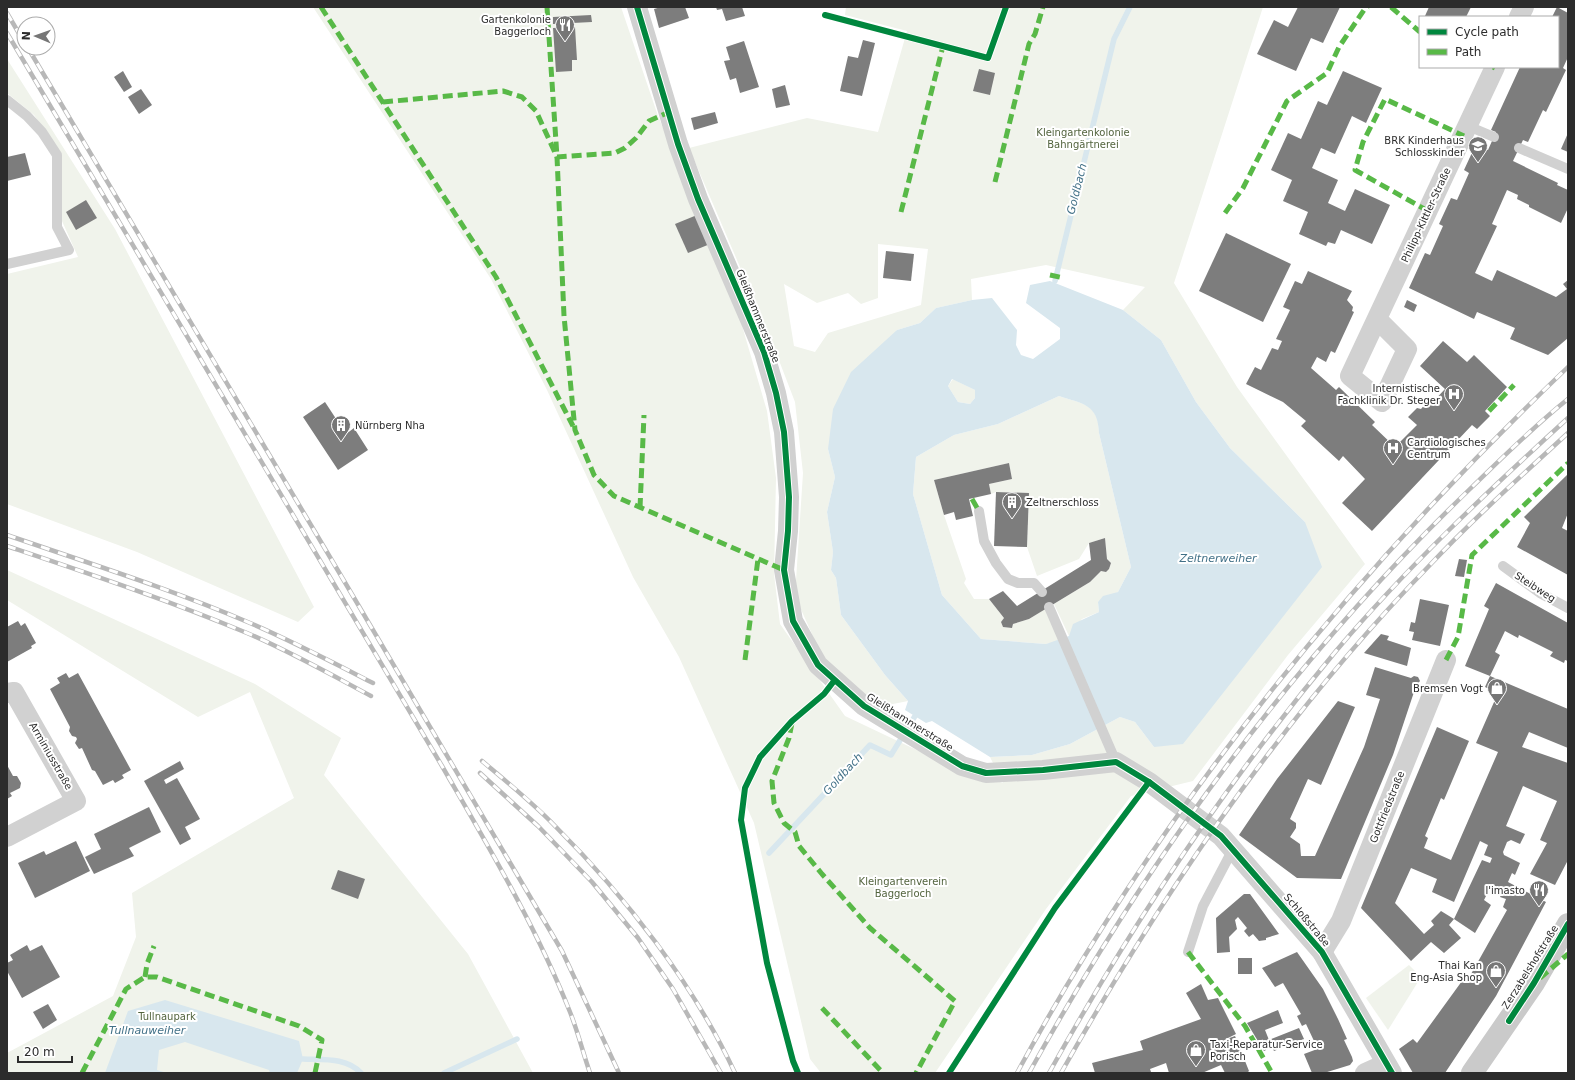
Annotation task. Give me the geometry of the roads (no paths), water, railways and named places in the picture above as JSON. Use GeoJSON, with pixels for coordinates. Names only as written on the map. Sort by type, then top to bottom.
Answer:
{"type":"FeatureCollection","features":[{"type":"Feature","properties":{"kind":"street","name":"Gleißhammerstraße"},"geometry":{"type":"LineString","coordinates":[[636,7],[683,158],[698,199],[764,352],[776,393],[784,432],[788,496],[788,531],[784,570],[793,622],[818,666],[864,706],[962,766],[986,773],[1043,770],[1116,762]]}},
{"type":"Feature","properties":{"kind":"street"},"geometry":{"type":"LineString","coordinates":[[1520,16],[1524,7]]}},
{"type":"Feature","properties":{"kind":"street","name":"Philipp-Kittler-Straße"},"geometry":{"type":"LineString","coordinates":[[1377,319],[1495,68]]}},
{"type":"Feature","properties":{"kind":"street","name":"Gottfriedstraße"},"geometry":{"type":"LineString","coordinates":[[1322,952],[1341,921],[1446,660]]}},
{"type":"Feature","properties":{"kind":"street","name":"Arminiusstraße"},"geometry":{"type":"LineString","coordinates":[[7,693],[14,692],[76,801],[7,837]]}},
{"type":"Feature","properties":{"kind":"street","name":"Schloßstraße"},"geometry":{"type":"LineString","coordinates":[[1116,762],[1149,782],[1221,836],[1233,849],[1322,952],[1388,1068]]}},
{"type":"Feature","properties":{"kind":"street","name":"Zerzabelshofstraße"},"geometry":{"type":"LineString","coordinates":[[1472,1073],[1534,983],[1568,924]]}},
{"type":"Feature","properties":{"kind":"street"},"geometry":{"type":"LineString","coordinates":[[1364,1073],[1388,1068]]}},
{"type":"Feature","properties":{"kind":"lane"},"geometry":{"type":"LineString","coordinates":[[7,100],[27,116],[42,132],[56,155],[57,227],[69,250],[7,264]]}},
{"type":"Feature","properties":{"kind":"lane"},"geometry":{"type":"LineString","coordinates":[[1468,126],[1494,137]]}},
{"type":"Feature","properties":{"kind":"lane"},"geometry":{"type":"LineString","coordinates":[[1519,148],[1568,169]]}},
{"type":"Feature","properties":{"kind":"lane"},"geometry":{"type":"LineString","coordinates":[[979,511],[984,541],[996,563],[1008,579],[1018,582],[1034,583],[1042,592]]}},
{"type":"Feature","properties":{"kind":"lane","name":"Steibweg"},"geometry":{"type":"LineString","coordinates":[[1503,566],[1540,593],[1568,608]]}},
{"type":"Feature","properties":{"kind":"lane"},"geometry":{"type":"LineString","coordinates":[[1049,607],[1116,762]]}},
{"type":"Feature","properties":{"kind":"lane"},"geometry":{"type":"LineString","coordinates":[[1188,952],[1203,906],[1233,849]]}},
{"type":"Feature","properties":{"kind":"water","name":"Zeltnerweiher"},"geometry":{"type":"Polygon","coordinates":[[[1050,281],[1123,310],[1161,340],[1196,402],[1230,448],[1305,522],[1322,567],[1183,744],[1154,747],[1135,722],[1120,717],[1070,744],[1032,755],[990,757],[932,721],[926,723],[905,710],[908,701],[885,675],[841,615],[836,578],[831,570],[833,552],[827,512],[835,477],[828,449],[833,409],[851,372],[897,330],[920,323],[936,308],[972,300],[992,298],[1017,330],[1016,345],[1021,355],[1033,359],[1060,339],[1060,328],[1026,303],[1030,285],[1050,281]],[[952,379],[948,386],[958,402],[970,404],[975,398],[975,390],[952,379]],[[1059,396],[998,424],[954,435],[916,457],[913,494],[942,595],[981,639],[1046,644],[1069,636],[1073,624],[1099,612],[1098,602],[1103,596],[1118,592],[1131,567],[1096,416],[1088,407],[1059,396]]]}},
{"type":"Feature","properties":{"kind":"water","name":"Tullnauweiher"},"geometry":{"type":"Polygon","coordinates":[[[165,1000],[299,1041],[303,1059],[297,1073],[270,1073],[269,1070],[185,1042],[159,1050],[157,1070],[167,1073],[105,1073],[128,1011],[165,1000]]]}},
{"type":"Feature","properties":{"kind":"waterway","name":"Goldbach"},"geometry":{"type":"LineString","coordinates":[[1055,281],[1114,39],[1130,7]]}},
{"type":"Feature","properties":{"kind":"waterway","name":"Goldbach"},"geometry":{"type":"LineString","coordinates":[[769,853],[870,745],[891,755],[915,716]]}},
{"type":"Feature","properties":{"kind":"waterway","name":"Goldbach"},"geometry":{"type":"LineString","coordinates":[[444,1073],[517,1039]]}},
{"type":"Feature","properties":{"kind":"waterway","name":"Goldbach"},"geometry":{"type":"LineString","coordinates":[[303,1059],[334,1060],[348,1064],[361,1073]]}},
{"type":"Feature","properties":{"kind":"railway"},"geometry":{"type":"LineString","coordinates":[[7,13],[16,28]]}},
{"type":"Feature","properties":{"kind":"railway"},"geometry":{"type":"LineString","coordinates":[[7,33],[494,856],[527,917],[557,980],[573,1020],[590,1073]]}},
{"type":"Feature","properties":{"kind":"railway"},"geometry":{"type":"LineString","coordinates":[[33,56],[562,951],[619,1073]]}},
{"type":"Feature","properties":{"kind":"railway"},"geometry":{"type":"LineString","coordinates":[[1017,1073],[1073,975],[1133,881],[1197,788],[1265,699],[1336,612],[1410,528],[1488,446],[1568,367]]}},
{"type":"Feature","properties":{"kind":"railway"},"geometry":{"type":"LineString","coordinates":[[1029,1073],[1075,993],[1123,915],[1175,838],[1228,764],[1285,691],[1344,620],[1407,552],[1507,453],[1568,399]]}},
{"type":"Feature","properties":{"kind":"railway"},"geometry":{"type":"LineString","coordinates":[[1049,1073],[1114,962],[1182,855],[1256,752],[1295,701],[1363,620],[1419,560],[1478,502],[1568,418]]}},
{"type":"Feature","properties":{"kind":"railway"},"geometry":{"type":"LineString","coordinates":[[1061,1073],[1100,1005],[1184,873],[1228,808],[1324,683],[1375,624],[1428,567],[1514,482],[1568,433]]}},
{"type":"Feature","properties":{"kind":"railway"},"geometry":{"type":"LineString","coordinates":[[7,535],[190,599],[250,623],[373,683]]}},
{"type":"Feature","properties":{"kind":"railway"},"geometry":{"type":"LineString","coordinates":[[7,546],[157,598],[247,633],[294,655],[371,696]]}},
{"type":"Feature","properties":{"kind":"railway"},"geometry":{"type":"LineString","coordinates":[[482,761],[547,817],[607,881],[632,911],[656,942],[699,1006],[735,1073]]}},
{"type":"Feature","properties":{"kind":"railway"},"geometry":{"type":"LineString","coordinates":[[480,773],[538,826],[592,882],[638,938],[673,989],[721,1073]]}},
{"type":"Feature","properties":{"kind":"place","name":"Gartenkolonie Baggerloch"},"geometry":{"type":"Point","coordinates":[565,42]}},
{"type":"Feature","properties":{"kind":"place","name":"BRK Kinderhaus Schlosskinder"},"geometry":{"type":"Point","coordinates":[1478,163]}},
{"type":"Feature","properties":{"kind":"place","name":"Internistische Fachklinik Dr. Steger"},"geometry":{"type":"Point","coordinates":[1454,411]}},
{"type":"Feature","properties":{"kind":"place","name":"Nürnberg Nha"},"geometry":{"type":"Point","coordinates":[341,442]}},
{"type":"Feature","properties":{"kind":"place","name":"Cardiologisches Centrum"},"geometry":{"type":"Point","coordinates":[1393,465]}},
{"type":"Feature","properties":{"kind":"place","name":"Zeltnerschloss"},"geometry":{"type":"Point","coordinates":[1012,519]}},
{"type":"Feature","properties":{"kind":"place","name":"Bremsen Vogt"},"geometry":{"type":"Point","coordinates":[1497,705]}},
{"type":"Feature","properties":{"kind":"place","name":"l'imasto"},"geometry":{"type":"Point","coordinates":[1539,907]}},
{"type":"Feature","properties":{"kind":"place","name":"Thai Kan Eng-Asia Shop"},"geometry":{"type":"Point","coordinates":[1496,988]}},
{"type":"Feature","properties":{"kind":"place","name":"Taxi-Reparatur-Service Porisch"},"geometry":{"type":"Point","coordinates":[1196,1067]}},
{"type":"Feature","properties":{"kind":"park label","name":"Kleingartenkolonie Bahngärtnerei"},"geometry":{"type":"Point","coordinates":[1083,138]}},
{"type":"Feature","properties":{"kind":"park label","name":"Kleingartenverein Baggerloch"},"geometry":{"type":"Point","coordinates":[903,886]}},
{"type":"Feature","properties":{"kind":"park label","name":"Tullnaupark"},"geometry":{"type":"Point","coordinates":[167,1016]}}]}
